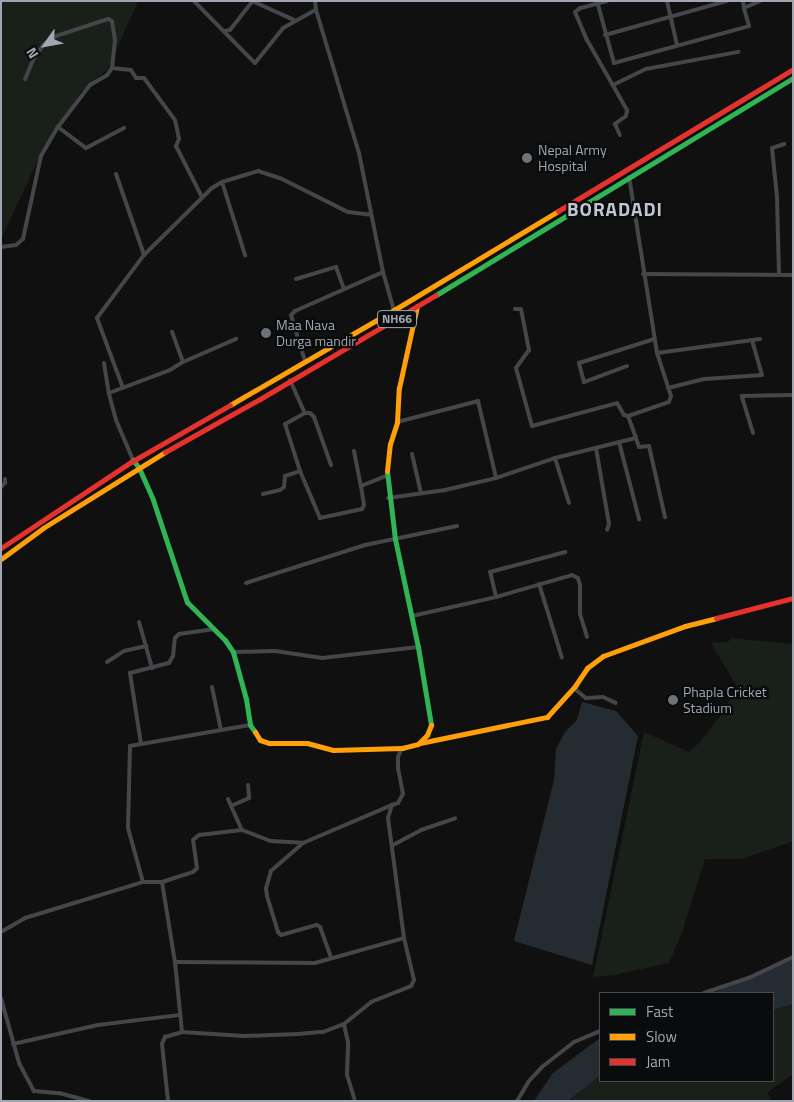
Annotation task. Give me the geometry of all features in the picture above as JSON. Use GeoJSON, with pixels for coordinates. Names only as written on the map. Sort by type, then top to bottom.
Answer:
{"type":"FeatureCollection","features":[{"type":"Feature","properties":{"kind":"main road","name":"NH66"},"geometry":{"type":"LineString","coordinates":[[1,548],[133,460],[394,310],[793,69]]}},
{"type":"Feature","properties":{"kind":"main road","name":"NH66"},"geometry":{"type":"LineString","coordinates":[[1,559],[43,528],[139,468],[260,400],[290,380],[793,78]]}},
{"type":"Feature","properties":{"kind":"main road"},"geometry":{"type":"LineString","coordinates":[[417,305],[399,388],[398,422],[390,444],[386,476],[395,539],[418,647],[430,726],[427,735],[418,744]]}},
{"type":"Feature","properties":{"kind":"main road"},"geometry":{"type":"LineString","coordinates":[[133,460],[139,468],[153,500],[187,602],[215,629],[233,652],[246,699],[250,725],[260,740],[269,744],[307,743],[333,750],[402,748],[539,720],[547,717],[575,686],[594,661],[634,643],[685,626],[793,598]]}},
{"type":"Feature","properties":{"kind":"street"},"geometry":{"type":"LineString","coordinates":[[194,1],[254,63],[283,28],[294,20],[316,10]]}},
{"type":"Feature","properties":{"kind":"street"},"geometry":{"type":"LineString","coordinates":[[315,1],[316,10],[359,153],[383,272],[394,310]]}},
{"type":"Feature","properties":{"kind":"street"},"geometry":{"type":"LineString","coordinates":[[607,1],[580,8],[575,12],[587,40],[626,110],[626,116],[615,124],[620,135]]}},
{"type":"Feature","properties":{"kind":"street"},"geometry":{"type":"LineString","coordinates":[[667,1],[677,45]]}},
{"type":"Feature","properties":{"kind":"street"},"geometry":{"type":"LineString","coordinates":[[605,35],[727,1]]}},
{"type":"Feature","properties":{"kind":"street"},"geometry":{"type":"LineString","coordinates":[[597,3],[614,64],[749,26],[743,1]]}},
{"type":"Feature","properties":{"kind":"street"},"geometry":{"type":"LineString","coordinates":[[744,8],[760,1]]}},
{"type":"Feature","properties":{"kind":"street"},"geometry":{"type":"LineString","coordinates":[[224,31],[230,30],[252,2],[294,20]]}},
{"type":"Feature","properties":{"kind":"street"},"geometry":{"type":"LineString","coordinates":[[1,247],[16,245],[23,239],[27,226],[36,168],[58,127],[90,85],[107,75],[112,68],[116,40],[112,21],[108,19],[56,36],[44,44],[34,58],[25,79]]}},
{"type":"Feature","properties":{"kind":"street"},"geometry":{"type":"LineString","coordinates":[[613,85],[646,69],[738,52]]}},
{"type":"Feature","properties":{"kind":"street"},"geometry":{"type":"LineString","coordinates":[[112,68],[131,70],[136,78],[144,78],[175,120],[178,139],[176,146],[202,197]]}},
{"type":"Feature","properties":{"kind":"street"},"geometry":{"type":"LineString","coordinates":[[58,127],[86,148],[124,128]]}},
{"type":"Feature","properties":{"kind":"street"},"geometry":{"type":"LineString","coordinates":[[779,274],[777,197],[772,148],[784,144]]}},
{"type":"Feature","properties":{"kind":"street"},"geometry":{"type":"LineString","coordinates":[[123,388],[97,318],[144,255],[202,197],[222,182],[258,171],[282,180],[348,212],[371,215]]}},
{"type":"Feature","properties":{"kind":"street"},"geometry":{"type":"LineString","coordinates":[[116,174],[144,255]]}},
{"type":"Feature","properties":{"kind":"street"},"geometry":{"type":"LineString","coordinates":[[628,416],[669,402],[671,396],[654,339],[629,178]]}},
{"type":"Feature","properties":{"kind":"street"},"geometry":{"type":"LineString","coordinates":[[222,182],[245,255]]}},
{"type":"Feature","properties":{"kind":"street"},"geometry":{"type":"LineString","coordinates":[[296,279],[336,267],[344,289]]}},
{"type":"Feature","properties":{"kind":"street"},"geometry":{"type":"LineString","coordinates":[[305,361],[291,316],[295,311],[383,272]]}},
{"type":"Feature","properties":{"kind":"street"},"geometry":{"type":"LineString","coordinates":[[644,274],[793,275]]}},
{"type":"Feature","properties":{"kind":"street"},"geometry":{"type":"LineString","coordinates":[[515,309],[521,309],[529,350],[516,368],[532,426],[617,403],[624,415],[628,416],[639,447],[649,446],[665,517]]}},
{"type":"Feature","properties":{"kind":"street"},"geometry":{"type":"LineString","coordinates":[[172,332],[183,362]]}},
{"type":"Feature","properties":{"kind":"street"},"geometry":{"type":"LineString","coordinates":[[109,393],[170,370],[183,362],[236,339]]}},
{"type":"Feature","properties":{"kind":"street"},"geometry":{"type":"LineString","coordinates":[[627,366],[584,382],[579,364],[654,339]]}},
{"type":"Feature","properties":{"kind":"street"},"geometry":{"type":"LineString","coordinates":[[657,352],[760,339]]}},
{"type":"Feature","properties":{"kind":"street"},"geometry":{"type":"LineString","coordinates":[[668,388],[705,379],[762,375],[752,340]]}},
{"type":"Feature","properties":{"kind":"street"},"geometry":{"type":"LineString","coordinates":[[104,364],[116,420],[133,460]]}},
{"type":"Feature","properties":{"kind":"street"},"geometry":{"type":"LineString","coordinates":[[290,380],[306,413]]}},
{"type":"Feature","properties":{"kind":"street"},"geometry":{"type":"LineString","coordinates":[[753,433],[742,396],[793,395]]}},
{"type":"Feature","properties":{"kind":"street"},"geometry":{"type":"LineString","coordinates":[[398,422],[478,401],[496,478]]}},
{"type":"Feature","properties":{"kind":"street"},"geometry":{"type":"LineString","coordinates":[[331,466],[314,418],[310,413],[306,413],[286,424],[300,471],[320,519],[363,508],[354,451]]}},
{"type":"Feature","properties":{"kind":"street"},"geometry":{"type":"LineString","coordinates":[[388,498],[445,490],[496,478],[554,458],[636,438]]}},
{"type":"Feature","properties":{"kind":"street"},"geometry":{"type":"LineString","coordinates":[[619,442],[639,519]]}},
{"type":"Feature","properties":{"kind":"street"},"geometry":{"type":"LineString","coordinates":[[596,448],[609,524],[607,530]]}},
{"type":"Feature","properties":{"kind":"street"},"geometry":{"type":"LineString","coordinates":[[412,454],[421,493]]}},
{"type":"Feature","properties":{"kind":"street"},"geometry":{"type":"LineString","coordinates":[[554,458],[569,503]]}},
{"type":"Feature","properties":{"kind":"street"},"geometry":{"type":"LineString","coordinates":[[263,494],[280,490],[284,487],[285,476],[300,471]]}},
{"type":"Feature","properties":{"kind":"street"},"geometry":{"type":"LineString","coordinates":[[361,486],[386,476]]}},
{"type":"Feature","properties":{"kind":"street"},"geometry":{"type":"LineString","coordinates":[[1,487],[5,483],[5,479]]}},
{"type":"Feature","properties":{"kind":"street"},"geometry":{"type":"LineString","coordinates":[[246,583],[365,545],[457,526]]}},
{"type":"Feature","properties":{"kind":"street"},"geometry":{"type":"LineString","coordinates":[[496,597],[490,572],[565,552]]}},
{"type":"Feature","properties":{"kind":"street"},"geometry":{"type":"LineString","coordinates":[[412,616],[496,597],[572,575],[578,578],[580,614],[587,637]]}},
{"type":"Feature","properties":{"kind":"street"},"geometry":{"type":"LineString","coordinates":[[540,584],[562,658]]}},
{"type":"Feature","properties":{"kind":"street"},"geometry":{"type":"LineString","coordinates":[[139,622],[152,668]]}},
{"type":"Feature","properties":{"kind":"street"},"geometry":{"type":"LineString","coordinates":[[141,744],[130,673],[169,663],[173,656],[175,638],[179,634],[215,629]]}},
{"type":"Feature","properties":{"kind":"street"},"geometry":{"type":"LineString","coordinates":[[107,662],[124,651],[146,646]]}},
{"type":"Feature","properties":{"kind":"street"},"geometry":{"type":"LineString","coordinates":[[233,652],[275,652],[322,658],[418,647]]}},
{"type":"Feature","properties":{"kind":"street"},"geometry":{"type":"LineString","coordinates":[[575,686],[576,690],[586,698],[603,697],[616,702]]}},
{"type":"Feature","properties":{"kind":"street"},"geometry":{"type":"LineString","coordinates":[[212,688],[222,730]]}},
{"type":"Feature","properties":{"kind":"street"},"geometry":{"type":"LineString","coordinates":[[143,882],[128,828],[130,746],[250,725]]}},
{"type":"Feature","properties":{"kind":"street"},"geometry":{"type":"LineString","coordinates":[[332,957],[320,927],[316,925],[282,935],[278,932],[266,888],[271,871],[304,843],[398,803],[404,794],[398,769],[398,757],[402,748]]}},
{"type":"Feature","properties":{"kind":"street"},"geometry":{"type":"LineString","coordinates":[[231,806],[249,798],[248,784]]}},
{"type":"Feature","properties":{"kind":"street"},"geometry":{"type":"LineString","coordinates":[[228,799],[242,830]]}},
{"type":"Feature","properties":{"kind":"street"},"geometry":{"type":"LineString","coordinates":[[168,1101],[162,1044],[165,1037],[182,1032],[244,1036],[323,1032],[344,1024],[371,1002],[411,986],[414,980],[404,938],[388,818],[392,805]]}},
{"type":"Feature","properties":{"kind":"street"},"geometry":{"type":"LineString","coordinates":[[392,845],[421,830],[455,818]]}},
{"type":"Feature","properties":{"kind":"street"},"geometry":{"type":"LineString","coordinates":[[1,932],[25,918],[143,882],[162,882],[193,872],[197,868],[193,840],[199,835],[242,830],[270,841],[304,843]]}},
{"type":"Feature","properties":{"kind":"street"},"geometry":{"type":"LineString","coordinates":[[162,882],[175,962],[182,1032]]}},
{"type":"Feature","properties":{"kind":"street"},"geometry":{"type":"LineString","coordinates":[[175,962],[315,963],[404,938]]}},
{"type":"Feature","properties":{"kind":"street"},"geometry":{"type":"LineString","coordinates":[[707,992],[751,977],[793,957]]}},
{"type":"Feature","properties":{"kind":"street"},"geometry":{"type":"LineString","coordinates":[[1,998],[19,1063],[34,1091],[59,1093],[89,1101]]}},
{"type":"Feature","properties":{"kind":"street"},"geometry":{"type":"LineString","coordinates":[[14,1044],[98,1025],[180,1015]]}},
{"type":"Feature","properties":{"kind":"street"},"geometry":{"type":"LineString","coordinates":[[344,1024],[348,1042],[347,1075],[355,1101]]}},
{"type":"Feature","properties":{"kind":"street"},"geometry":{"type":"LineString","coordinates":[[517,1101],[529,1081],[542,1067],[574,1042],[599,1031]]}},
{"type":"Feature","properties":{"kind":"shaded area"},"geometry":{"type":"Polygon","coordinates":[[[1,1],[138,1],[108,69],[81,92],[39,158],[1,239],[1,1]]]}},
{"type":"Feature","properties":{"kind":"shaded area"},"geometry":{"type":"Polygon","coordinates":[[[731,638],[793,644],[793,841],[742,859],[705,859],[682,933],[669,963],[614,975],[593,977],[644,732],[689,752],[698,744],[721,715],[737,687],[711,643],[728,642],[731,638]]]}},
{"type":"Feature","properties":{"kind":"shaded area"},"geometry":{"type":"Polygon","coordinates":[[[582,702],[616,711],[638,736],[592,965],[514,941],[554,780],[556,749],[565,732],[577,720],[582,702]]]}},
{"type":"Feature","properties":{"kind":"shaded area"},"geometry":{"type":"Polygon","coordinates":[[[793,959],[793,1004],[774,1010],[774,992],[715,992],[793,959]]]}},
{"type":"Feature","properties":{"kind":"shaded area"},"geometry":{"type":"Polygon","coordinates":[[[793,1004],[793,1074],[767,1093],[772,1101],[569,1101],[599,1077],[599,1082],[774,1082],[774,1010],[793,1004]]]}},
{"type":"Feature","properties":{"kind":"shaded area"},"geometry":{"type":"Polygon","coordinates":[[[599,1039],[599,1077],[568,1101],[534,1101],[553,1073],[599,1039]]]}},
{"type":"Feature","properties":{"kind":"traffic: fast"},"geometry":{"type":"LineString","coordinates":[[436,295],[793,78]]}},
{"type":"Feature","properties":{"kind":"traffic: fast"},"geometry":{"type":"LineString","coordinates":[[133,460],[139,468],[153,500],[187,602],[225,640],[233,652],[246,699],[250,725],[255,732]]}},
{"type":"Feature","properties":{"kind":"traffic: fast"},"geometry":{"type":"LineString","coordinates":[[387,471],[395,539],[418,647],[431,725]]}},
{"type":"Feature","properties":{"kind":"traffic: slow"},"geometry":{"type":"LineString","coordinates":[[230,405],[394,310],[558,211]]}},
{"type":"Feature","properties":{"kind":"traffic: slow"},"geometry":{"type":"LineString","coordinates":[[387,471],[390,444],[397,422],[399,388],[417,306]]}},
{"type":"Feature","properties":{"kind":"traffic: slow"},"geometry":{"type":"LineString","coordinates":[[1,559],[43,528],[165,452]]}},
{"type":"Feature","properties":{"kind":"traffic: slow"},"geometry":{"type":"LineString","coordinates":[[420,743],[547,717],[575,686],[587,668],[603,656],[685,626],[716,618]]}},
{"type":"Feature","properties":{"kind":"traffic: slow"},"geometry":{"type":"LineString","coordinates":[[255,732],[260,740],[269,743],[307,743],[333,750],[402,748],[418,744],[427,735],[431,725]]}},
{"type":"Feature","properties":{"kind":"traffic: jam"},"geometry":{"type":"LineString","coordinates":[[558,211],[793,69]]}},
{"type":"Feature","properties":{"kind":"traffic: jam"},"geometry":{"type":"LineString","coordinates":[[165,452],[260,399],[436,295]]}},
{"type":"Feature","properties":{"kind":"traffic: jam"},"geometry":{"type":"LineString","coordinates":[[1,548],[131,462],[230,405]]}},
{"type":"Feature","properties":{"kind":"traffic: jam"},"geometry":{"type":"LineString","coordinates":[[716,618],[793,598]]}},
{"type":"Feature","properties":{"kind":"place","name":"Nepal Army Hospital"},"geometry":{"type":"Point","coordinates":[527,158]}},
{"type":"Feature","properties":{"kind":"place","name":"Maa Nava Durga mandir"},"geometry":{"type":"Point","coordinates":[266,333]}},
{"type":"Feature","properties":{"kind":"place","name":"Phapla Cricket Stadium"},"geometry":{"type":"Point","coordinates":[673,700]}},
{"type":"Feature","properties":{"kind":"district","name":"BORADADI"},"geometry":{"type":"Point","coordinates":[615,209]}}]}
